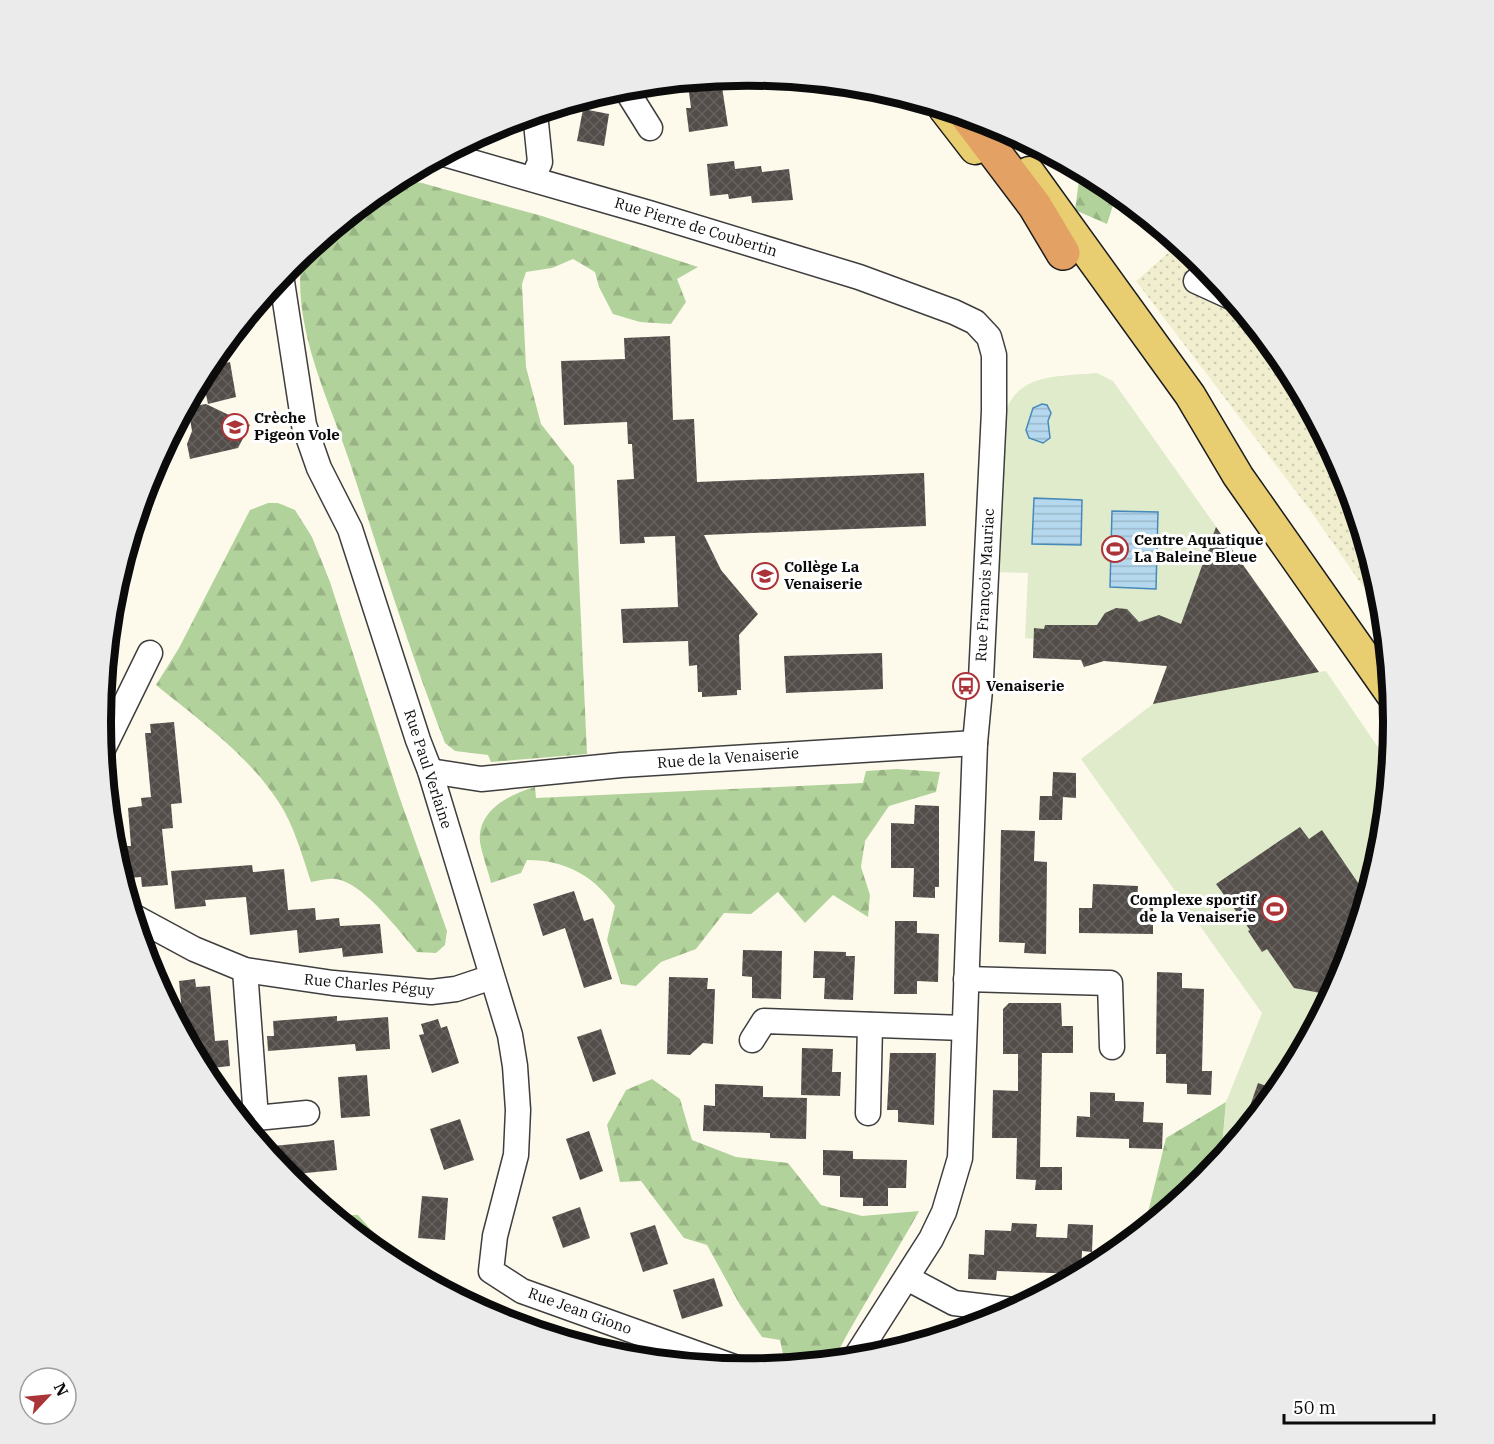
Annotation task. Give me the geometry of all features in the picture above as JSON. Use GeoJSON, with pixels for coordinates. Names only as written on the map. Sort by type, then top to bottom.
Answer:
{"type":"FeatureCollection","features":[{"type":"Feature","properties":{"kind":"highway"},"geometry":{"type":"LineString","coordinates":[[976,128],[1035,206],[1063,253]]}},
{"type":"Feature","properties":{"kind":"main road"},"geometry":{"type":"LineString","coordinates":[[952,119],[1027,214],[1063,253],[1178,405],[1238,476]]}},
{"type":"Feature","properties":{"kind":"main road"},"geometry":{"type":"LineString","coordinates":[[1005,140],[1068,223],[1190,395],[1238,476],[1382,681]]}},
{"type":"Feature","properties":{"kind":"street"},"geometry":{"type":"LineString","coordinates":[[630,97],[650,128]]}},
{"type":"Feature","properties":{"kind":"street"},"geometry":{"type":"LineString","coordinates":[[533,178],[540,162],[536,121]]}},
{"type":"Feature","properties":{"kind":"street","name":"Rue Pierre de Coubertin"},"geometry":{"type":"LineString","coordinates":[[455,157],[533,178],[859,277]]}},
{"type":"Feature","properties":{"kind":"street","name":"Rue François Mauriac"},"geometry":{"type":"LineString","coordinates":[[859,277],[975,322],[989,337],[994,355],[982,667],[975,743],[960,1158],[944,1212],[907,1278],[862,1348]]}},
{"type":"Feature","properties":{"kind":"street"},"geometry":{"type":"LineString","coordinates":[[1196,281],[1213,289]]}},
{"type":"Feature","properties":{"kind":"street","name":"Rue Paul Verlaine"},"geometry":{"type":"LineString","coordinates":[[283,287],[304,426],[310,447],[350,529],[430,771],[513,1045],[518,1110],[516,1155],[495,1236],[491,1270]]}},
{"type":"Feature","properties":{"kind":"street"},"geometry":{"type":"LineString","coordinates":[[111,733],[150,653]]}},
{"type":"Feature","properties":{"kind":"street","name":"Rue de la Venaiserie"},"geometry":{"type":"LineString","coordinates":[[430,771],[481,778],[629,764],[975,743]]}},
{"type":"Feature","properties":{"kind":"street"},"geometry":{"type":"LineString","coordinates":[[442,812],[481,778]]}},
{"type":"Feature","properties":{"kind":"street","name":"Rue Charles Péguy"},"geometry":{"type":"LineString","coordinates":[[142,921],[194,949],[245,970],[333,983],[431,992],[456,989],[492,977]]}},
{"type":"Feature","properties":{"kind":"street"},"geometry":{"type":"LineString","coordinates":[[245,970],[255,1118],[307,1113]]}},
{"type":"Feature","properties":{"kind":"street"},"geometry":{"type":"LineString","coordinates":[[966,979],[1110,983],[1112,1047]]}},
{"type":"Feature","properties":{"kind":"street"},"geometry":{"type":"LineString","coordinates":[[752,1040],[764,1021],[964,1028]]}},
{"type":"Feature","properties":{"kind":"street"},"geometry":{"type":"LineString","coordinates":[[868,1113],[870,1025]]}},
{"type":"Feature","properties":{"kind":"street","name":"Rue Jean Giono"},"geometry":{"type":"LineString","coordinates":[[491,1270],[522,1291],[690,1356]]}},
{"type":"Feature","properties":{"kind":"street"},"geometry":{"type":"LineString","coordinates":[[907,1278],[954,1303],[996,1308]]}},
{"type":"Feature","properties":{"kind":"shaded area"},"geometry":{"type":"Polygon","coordinates":[[[1169,245],[1226,302],[1276,368],[1298,404],[1318,440],[1350,517],[1371,598],[1310,510],[1136,281],[1168,253],[1169,245]]]}},
{"type":"Feature","properties":{"kind":"green space"},"geometry":{"type":"Polygon","coordinates":[[[1079,180],[1114,202],[1107,224],[1075,210],[1079,180]]]}},
{"type":"Feature","properties":{"kind":"green space"},"geometry":{"type":"Polygon","coordinates":[[[411,182],[542,216],[698,267],[677,279],[686,302],[671,324],[640,322],[613,314],[599,287],[595,272],[573,259],[552,268],[526,272],[522,284],[526,367],[541,424],[574,466],[587,754],[491,762],[488,755],[455,751],[445,743],[314,362],[302,309],[301,268],[327,243],[411,182]]]}},
{"type":"Feature","properties":{"kind":"green space"},"geometry":{"type":"Polygon","coordinates":[[[1097,373],[1113,381],[1319,672],[1326,671],[1382,754],[1378,805],[1362,887],[1335,966],[1318,1004],[1276,1076],[1222,1146],[1226,1102],[1262,1013],[1081,759],[1153,704],[1167,666],[1104,661],[1084,667],[1081,660],[1033,658],[1034,639],[1025,638],[1028,573],[998,572],[1003,420],[1009,404],[1017,393],[1027,385],[1053,377],[1097,373]]]}},
{"type":"Feature","properties":{"kind":"green space"},"geometry":{"type":"Polygon","coordinates":[[[268,503],[278,503],[295,510],[312,537],[330,582],[398,793],[447,931],[445,945],[436,953],[417,952],[380,909],[357,888],[335,879],[311,882],[289,820],[266,784],[222,738],[156,685],[179,648],[250,510],[268,503]]]}},
{"type":"Feature","properties":{"kind":"green space"},"geometry":{"type":"Polygon","coordinates":[[[897,769],[940,772],[936,792],[889,806],[865,841],[861,867],[870,895],[868,917],[833,895],[805,923],[778,892],[751,914],[724,913],[696,949],[661,962],[636,986],[621,984],[607,940],[615,906],[597,886],[588,878],[566,866],[527,860],[521,873],[491,883],[480,842],[480,831],[489,812],[515,794],[535,787],[536,798],[863,783],[866,771],[897,769]]]}},
{"type":"Feature","properties":{"kind":"green space"},"geometry":{"type":"Polygon","coordinates":[[[652,1079],[680,1099],[692,1140],[736,1157],[788,1163],[821,1205],[862,1216],[919,1211],[838,1352],[784,1357],[780,1340],[762,1337],[740,1305],[707,1245],[684,1238],[641,1181],[620,1182],[607,1125],[626,1090],[652,1079]]]}},
{"type":"Feature","properties":{"kind":"green space"},"geometry":{"type":"Polygon","coordinates":[[[1226,1102],[1222,1146],[1167,1201],[1147,1217],[1166,1138],[1226,1102]]]}},
{"type":"Feature","properties":{"kind":"green space"},"geometry":{"type":"Polygon","coordinates":[[[345,1215],[358,1215],[383,1244],[345,1215]]]}},
{"type":"Feature","properties":{"kind":"water"},"geometry":{"type":"Polygon","coordinates":[[[1042,404],[1047,405],[1051,413],[1048,421],[1050,438],[1043,443],[1029,438],[1026,430],[1033,408],[1042,404]]]}},
{"type":"Feature","properties":{"kind":"water"},"geometry":{"type":"Polygon","coordinates":[[[1034,498],[1082,500],[1081,545],[1032,544],[1034,498]]]}},
{"type":"Feature","properties":{"kind":"water"},"geometry":{"type":"Polygon","coordinates":[[[1112,511],[1158,512],[1156,589],[1110,587],[1112,511]]]}},
{"type":"Feature","properties":{"kind":"building"},"geometry":{"type":"Polygon","coordinates":[[[722,87],[728,126],[689,132],[686,108],[691,108],[689,92],[722,87]]]}},
{"type":"Feature","properties":{"kind":"building"},"geometry":{"type":"Polygon","coordinates":[[[583,109],[609,114],[604,146],[577,141],[583,109]]]}},
{"type":"Feature","properties":{"kind":"building"},"geometry":{"type":"Polygon","coordinates":[[[734,161],[735,169],[761,166],[762,172],[789,169],[793,200],[752,203],[751,196],[729,199],[728,194],[710,196],[707,164],[734,161]]]}},
{"type":"Feature","properties":{"kind":"building"},"geometry":{"type":"Polygon","coordinates":[[[670,336],[673,420],[694,419],[697,482],[924,473],[926,526],[704,535],[721,570],[758,614],[739,635],[741,690],[737,690],[737,695],[702,697],[702,692],[698,692],[697,665],[689,666],[688,641],[623,643],[621,609],[678,607],[675,536],[644,537],[645,543],[620,544],[617,480],[634,479],[632,444],[628,444],[627,422],[564,425],[561,361],[625,359],[624,338],[670,336]]]}},
{"type":"Feature","properties":{"kind":"building"},"geometry":{"type":"Polygon","coordinates":[[[230,362],[236,397],[208,404],[205,389],[221,364],[230,362]]]}},
{"type":"Feature","properties":{"kind":"building"},"geometry":{"type":"Polygon","coordinates":[[[206,404],[250,425],[238,448],[190,459],[187,444],[192,431],[189,416],[195,406],[206,404]]]}},
{"type":"Feature","properties":{"kind":"building"},"geometry":{"type":"Polygon","coordinates":[[[1216,527],[1319,672],[1153,704],[1167,666],[1104,661],[1084,667],[1081,660],[1033,658],[1034,628],[1044,629],[1045,625],[1097,625],[1105,613],[1116,608],[1127,609],[1139,622],[1159,615],[1181,624],[1216,527]]]}},
{"type":"Feature","properties":{"kind":"building"},"geometry":{"type":"Polygon","coordinates":[[[882,653],[883,689],[786,693],[784,656],[882,653]]]}},
{"type":"Feature","properties":{"kind":"building"},"geometry":{"type":"Polygon","coordinates":[[[174,722],[182,803],[171,804],[173,828],[162,829],[168,885],[142,887],[141,877],[130,878],[125,846],[131,846],[128,808],[142,806],[141,798],[151,797],[145,733],[151,733],[150,724],[174,722]]]}},
{"type":"Feature","properties":{"kind":"building"},"geometry":{"type":"Polygon","coordinates":[[[1053,772],[1076,773],[1076,798],[1063,797],[1062,820],[1039,820],[1040,796],[1052,796],[1053,772]]]}},
{"type":"Feature","properties":{"kind":"building"},"geometry":{"type":"Polygon","coordinates":[[[915,805],[939,806],[939,887],[935,887],[935,898],[913,897],[914,868],[891,868],[891,823],[914,824],[915,805]]]}},
{"type":"Feature","properties":{"kind":"building"},"geometry":{"type":"Polygon","coordinates":[[[1300,827],[1309,839],[1322,830],[1362,888],[1350,927],[1323,993],[1294,988],[1267,949],[1262,952],[1248,931],[1250,930],[1216,884],[1300,827]]]}},
{"type":"Feature","properties":{"kind":"building"},"geometry":{"type":"Polygon","coordinates":[[[1001,830],[1035,831],[1034,861],[1047,862],[1046,954],[1024,953],[1025,943],[999,942],[1001,830]]]}},
{"type":"Feature","properties":{"kind":"building"},"geometry":{"type":"Polygon","coordinates":[[[252,865],[253,872],[284,869],[288,910],[315,908],[316,920],[339,918],[340,926],[380,924],[383,953],[343,957],[342,948],[299,953],[297,930],[250,935],[246,897],[205,900],[206,906],[175,909],[171,871],[252,865]]]}},
{"type":"Feature","properties":{"kind":"building"},"geometry":{"type":"Polygon","coordinates":[[[1093,884],[1138,886],[1137,908],[1153,908],[1153,934],[1079,933],[1079,908],[1092,908],[1093,884]]]}},
{"type":"Feature","properties":{"kind":"building"},"geometry":{"type":"Polygon","coordinates":[[[574,891],[584,921],[593,918],[612,979],[584,988],[565,928],[543,936],[533,904],[574,891]]]}},
{"type":"Feature","properties":{"kind":"building"},"geometry":{"type":"Polygon","coordinates":[[[895,921],[917,921],[917,933],[939,934],[938,982],[917,981],[917,994],[894,994],[895,921]]]}},
{"type":"Feature","properties":{"kind":"building"},"geometry":{"type":"Polygon","coordinates":[[[743,950],[782,951],[781,999],[752,998],[752,977],[742,976],[743,950]]]}},
{"type":"Feature","properties":{"kind":"building"},"geometry":{"type":"Polygon","coordinates":[[[814,951],[846,952],[846,956],[855,956],[853,1000],[824,999],[825,978],[813,978],[814,951]]]}},
{"type":"Feature","properties":{"kind":"building"},"geometry":{"type":"Polygon","coordinates":[[[1157,972],[1182,973],[1182,988],[1204,989],[1202,1071],[1212,1071],[1211,1095],[1187,1094],[1187,1084],[1166,1083],[1166,1054],[1156,1054],[1157,972]]]}},
{"type":"Feature","properties":{"kind":"building"},"geometry":{"type":"Polygon","coordinates":[[[669,977],[708,978],[707,989],[715,989],[713,1044],[703,1043],[690,1055],[667,1054],[669,977]]]}},
{"type":"Feature","properties":{"kind":"building"},"geometry":{"type":"Polygon","coordinates":[[[195,979],[196,987],[210,986],[215,1041],[228,1040],[230,1066],[213,1068],[196,1040],[182,1015],[179,981],[195,979]]]}},
{"type":"Feature","properties":{"kind":"building"},"geometry":{"type":"Polygon","coordinates":[[[1009,1003],[1061,1003],[1062,1026],[1073,1026],[1073,1053],[1042,1053],[1040,1167],[1062,1167],[1062,1190],[1035,1190],[1036,1180],[1016,1179],[1017,1138],[992,1138],[993,1090],[1018,1091],[1018,1054],[1003,1054],[1003,1009],[1009,1003]]]}},
{"type":"Feature","properties":{"kind":"building"},"geometry":{"type":"Polygon","coordinates":[[[337,1016],[337,1021],[388,1017],[390,1049],[356,1051],[355,1044],[268,1051],[267,1036],[274,1036],[273,1021],[337,1016]]]}},
{"type":"Feature","properties":{"kind":"building"},"geometry":{"type":"Polygon","coordinates":[[[438,1019],[441,1028],[447,1026],[459,1063],[432,1073],[419,1035],[424,1034],[421,1024],[438,1019]]]}},
{"type":"Feature","properties":{"kind":"building"},"geometry":{"type":"Polygon","coordinates":[[[601,1029],[616,1074],[593,1082],[577,1037],[601,1029]]]}},
{"type":"Feature","properties":{"kind":"building"},"geometry":{"type":"Polygon","coordinates":[[[802,1048],[833,1049],[832,1072],[841,1072],[840,1096],[801,1095],[802,1048]]]}},
{"type":"Feature","properties":{"kind":"building"},"geometry":{"type":"Polygon","coordinates":[[[890,1053],[936,1053],[934,1125],[898,1122],[898,1110],[887,1110],[890,1053]]]}},
{"type":"Feature","properties":{"kind":"building"},"geometry":{"type":"Polygon","coordinates":[[[367,1075],[370,1116],[341,1118],[338,1077],[367,1075]]]}},
{"type":"Feature","properties":{"kind":"building"},"geometry":{"type":"Polygon","coordinates":[[[1258,1083],[1268,1087],[1252,1109],[1247,1116],[1258,1083]]]}},
{"type":"Feature","properties":{"kind":"building"},"geometry":{"type":"Polygon","coordinates":[[[715,1084],[763,1086],[763,1097],[807,1098],[806,1139],[770,1138],[770,1133],[703,1131],[704,1105],[715,1106],[715,1084]]]}},
{"type":"Feature","properties":{"kind":"building"},"geometry":{"type":"Polygon","coordinates":[[[1090,1092],[1115,1093],[1115,1101],[1144,1102],[1143,1122],[1163,1123],[1162,1149],[1129,1148],[1129,1139],[1076,1137],[1077,1116],[1090,1117],[1090,1092]]]}},
{"type":"Feature","properties":{"kind":"building"},"geometry":{"type":"Polygon","coordinates":[[[460,1119],[474,1160],[444,1170],[430,1129],[460,1119]]]}},
{"type":"Feature","properties":{"kind":"building"},"geometry":{"type":"Polygon","coordinates":[[[589,1131],[603,1171],[580,1180],[566,1139],[589,1131]]]}},
{"type":"Feature","properties":{"kind":"building"},"geometry":{"type":"Polygon","coordinates":[[[334,1140],[337,1170],[299,1174],[272,1146],[334,1140]]]}},
{"type":"Feature","properties":{"kind":"building"},"geometry":{"type":"Polygon","coordinates":[[[823,1150],[853,1151],[853,1159],[907,1160],[906,1188],[888,1188],[888,1206],[863,1206],[863,1198],[840,1197],[840,1176],[823,1175],[823,1150]]]}},
{"type":"Feature","properties":{"kind":"building"},"geometry":{"type":"Polygon","coordinates":[[[422,1196],[448,1198],[445,1240],[418,1238],[422,1196]]]}},
{"type":"Feature","properties":{"kind":"building"},"geometry":{"type":"Polygon","coordinates":[[[580,1207],[590,1238],[563,1248],[552,1217],[580,1207]]]}},
{"type":"Feature","properties":{"kind":"building"},"geometry":{"type":"Polygon","coordinates":[[[1012,1223],[1037,1224],[1036,1237],[1067,1238],[1068,1224],[1093,1225],[1092,1252],[1082,1251],[1081,1263],[1064,1273],[997,1271],[996,1280],[968,1279],[969,1254],[984,1255],[985,1230],[1011,1231],[1012,1223]]]}},
{"type":"Feature","properties":{"kind":"building"},"geometry":{"type":"Polygon","coordinates":[[[655,1225],[668,1264],[643,1272],[630,1233],[655,1225]]]}},
{"type":"Feature","properties":{"kind":"building"},"geometry":{"type":"Polygon","coordinates":[[[714,1278],[723,1306],[682,1319],[673,1290],[714,1278]]]}},
{"type":"Feature","properties":{"kind":"place","name":"Crèche Pigeon Vole"},"geometry":{"type":"Point","coordinates":[235,427]}},
{"type":"Feature","properties":{"kind":"place","name":"Centre Aquatique La Baleine Bleue"},"geometry":{"type":"Point","coordinates":[1115,549]}},
{"type":"Feature","properties":{"kind":"place","name":"Collège La Venaiserie"},"geometry":{"type":"Point","coordinates":[765,576]}},
{"type":"Feature","properties":{"kind":"place","name":"Venaiserie"},"geometry":{"type":"Point","coordinates":[966,686]}},
{"type":"Feature","properties":{"kind":"place","name":"Complexe sportif de la Venaiserie"},"geometry":{"type":"Point","coordinates":[1275,909]}}]}
